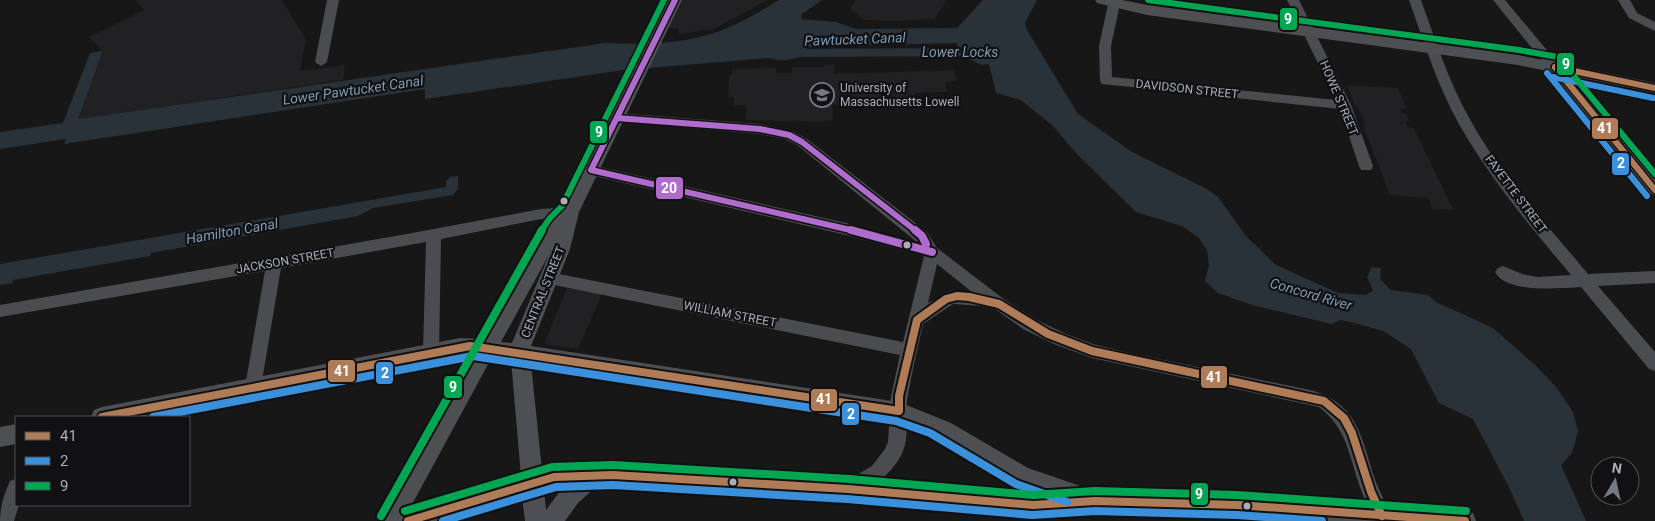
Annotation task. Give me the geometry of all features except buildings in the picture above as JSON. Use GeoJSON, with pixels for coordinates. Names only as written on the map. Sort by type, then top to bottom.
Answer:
{"type":"FeatureCollection","features":[{"type":"Feature","properties":{"kind":"main road","name":"CENTRAL STREET"},"geometry":{"type":"LineString","coordinates":[[390,521],[548,239],[570,212],[675,0]]}},
{"type":"Feature","properties":{"kind":"main road"},"geometry":{"type":"LineString","coordinates":[[1108,2],[1147,10],[1518,60],[1655,88]]}},
{"type":"Feature","properties":{"kind":"main road","name":"CENTRAL STREET"},"geometry":{"type":"LineString","coordinates":[[536,521],[520,352],[523,340],[564,240],[570,212]]}},
{"type":"Feature","properties":{"kind":"main road"},"geometry":{"type":"LineString","coordinates":[[107,416],[432,352],[467,346],[487,347],[899,411],[934,424],[1020,475],[1038,483],[1095,501]]}},
{"type":"Feature","properties":{"kind":"main road"},"geometry":{"type":"LineString","coordinates":[[0,437],[15,434]]}},
{"type":"Feature","properties":{"kind":"main road"},"geometry":{"type":"LineString","coordinates":[[408,521],[554,477],[613,475],[848,490],[1033,505],[1095,501],[1239,513],[1465,521]]}},
{"type":"Feature","properties":{"kind":"main road"},"geometry":{"type":"LineString","coordinates":[[553,521],[559,507],[571,492],[593,476]]}},
{"type":"Feature","properties":{"kind":"street"},"geometry":{"type":"LineString","coordinates":[[321,62],[333,0]]}},
{"type":"Feature","properties":{"kind":"street","name":"HOWE STREET"},"geometry":{"type":"LineString","coordinates":[[1293,0],[1345,105],[1366,166]]}},
{"type":"Feature","properties":{"kind":"street","name":"FAYETTE STREET"},"geometry":{"type":"LineString","coordinates":[[1415,0],[1432,48],[1474,139],[1509,188],[1582,280],[1655,364]]}},
{"type":"Feature","properties":{"kind":"street"},"geometry":{"type":"LineString","coordinates":[[1499,0],[1655,190]]}},
{"type":"Feature","properties":{"kind":"street"},"geometry":{"type":"LineString","coordinates":[[1624,0],[1633,15],[1655,27]]}},
{"type":"Feature","properties":{"kind":"street","name":"DAVIDSON STREET"},"geometry":{"type":"LineString","coordinates":[[1108,2],[1105,46],[1106,81],[1345,105]]}},
{"type":"Feature","properties":{"kind":"street"},"geometry":{"type":"LineString","coordinates":[[617,118],[742,127],[789,135],[802,142],[922,236],[932,252],[999,304],[1048,334],[1092,350],[1324,401],[1344,418],[1352,433],[1371,492],[1383,519]]}},
{"type":"Feature","properties":{"kind":"street"},"geometry":{"type":"LineString","coordinates":[[591,170],[846,228],[932,252]]}},
{"type":"Feature","properties":{"kind":"street","name":"JACKSON STREET"},"geometry":{"type":"LineString","coordinates":[[1,313],[541,214],[570,212]]}},
{"type":"Feature","properties":{"kind":"street"},"geometry":{"type":"LineString","coordinates":[[432,352],[434,235]]}},
{"type":"Feature","properties":{"kind":"street"},"geometry":{"type":"LineString","coordinates":[[848,490],[878,472],[892,454],[897,442],[899,396],[932,252]]}},
{"type":"Feature","properties":{"kind":"street"},"geometry":{"type":"LineString","coordinates":[[253,387],[274,263]]}},
{"type":"Feature","properties":{"kind":"street"},"geometry":{"type":"LineString","coordinates":[[1503,272],[1519,280],[1538,283],[1655,277]]}},
{"type":"Feature","properties":{"kind":"street","name":"WILLIAM STREET"},"geometry":{"type":"LineString","coordinates":[[549,278],[910,350]]}},
{"type":"Feature","properties":{"kind":"street"},"geometry":{"type":"LineString","coordinates":[[917,320],[936,304],[957,296],[999,304]]}},
{"type":"Feature","properties":{"kind":"street"},"geometry":{"type":"LineString","coordinates":[[4,521],[15,489]]}},
{"type":"Feature","properties":{"kind":"shaded area"},"geometry":{"type":"Polygon","coordinates":[[[135,0],[282,0],[306,40],[300,71],[345,65],[343,80],[78,119],[103,51],[89,37],[144,10],[135,0]]]}},
{"type":"Feature","properties":{"kind":"shaded area"},"geometry":{"type":"Polygon","coordinates":[[[673,0],[767,0],[714,29],[679,34],[679,29],[665,27],[673,0]]]}},
{"type":"Feature","properties":{"kind":"shaded area"},"geometry":{"type":"Polygon","coordinates":[[[856,0],[947,0],[934,19],[892,21],[864,20],[850,9],[856,0]]]}},
{"type":"Feature","properties":{"kind":"shaded area","name":"University of Massachusetts Lowell"},"geometry":{"type":"Polygon","coordinates":[[[834,64],[835,74],[954,70],[956,81],[945,82],[947,92],[915,93],[916,104],[832,105],[833,120],[823,122],[746,120],[746,105],[734,106],[734,97],[728,97],[729,75],[732,74],[732,69],[776,68],[776,73],[792,73],[792,67],[824,67],[824,65],[834,64]]]}},
{"type":"Feature","properties":{"kind":"shaded area"},"geometry":{"type":"Polygon","coordinates":[[[1347,85],[1398,88],[1407,109],[1400,109],[1401,113],[1406,113],[1409,121],[1405,121],[1408,127],[1414,128],[1453,210],[1433,209],[1428,198],[1390,195],[1363,125],[1365,124],[1358,107],[1355,106],[1347,85]]]}},
{"type":"Feature","properties":{"kind":"shaded area"},"geometry":{"type":"Polygon","coordinates":[[[567,288],[602,294],[578,349],[544,344],[567,288]]]}},
{"type":"Feature","properties":{"kind":"water"},"geometry":{"type":"Polygon","coordinates":[[[779,0],[822,0],[802,14],[801,19],[836,22],[856,29],[957,28],[983,0],[1037,0],[1025,23],[1027,30],[1078,114],[1132,152],[1205,188],[1218,197],[1246,236],[1276,265],[1338,293],[1365,295],[1373,291],[1367,277],[1372,267],[1381,268],[1380,279],[1391,290],[1428,295],[1436,302],[1493,328],[1537,367],[1556,387],[1573,412],[1578,431],[1572,453],[1561,465],[1586,521],[1524,521],[1510,489],[1473,419],[1439,403],[1411,349],[1383,331],[1341,320],[1331,324],[1252,305],[1218,293],[1205,281],[1209,265],[1207,250],[1199,238],[1182,226],[1136,212],[1077,154],[1052,125],[1021,100],[996,93],[989,64],[981,65],[960,54],[957,43],[807,47],[807,56],[784,60],[770,58],[624,70],[425,99],[425,89],[64,144],[66,139],[0,149],[0,132],[63,123],[90,53],[103,51],[78,119],[606,43],[648,44],[690,39],[717,32],[734,25],[779,0]]]}},
{"type":"Feature","properties":{"kind":"water","name":"Hamilton Canal"},"geometry":{"type":"Polygon","coordinates":[[[458,176],[458,189],[453,195],[373,208],[358,216],[151,253],[150,256],[13,280],[12,283],[0,285],[0,264],[446,187],[446,181],[450,177],[458,176]]]}},
{"type":"Feature","properties":{"kind":"waterway","name":"Lower Locks"},"geometry":{"type":"LineString","coordinates":[[790,49],[803,53],[978,52]]}},
{"type":"Feature","properties":{"kind":"transit line","name":"9"},"geometry":{"type":"LineString","coordinates":[[381,516],[535,241],[550,218],[562,206],[664,0]]}},
{"type":"Feature","properties":{"kind":"transit line","name":"20"},"geometry":{"type":"LineString","coordinates":[[675,0],[591,170],[846,229],[932,252]]}},
{"type":"Feature","properties":{"kind":"transit line","name":"9"},"geometry":{"type":"LineString","coordinates":[[1148,0],[1519,50],[1558,57],[1655,174]]}},
{"type":"Feature","properties":{"kind":"transit line","name":"41"},"geometry":{"type":"LineString","coordinates":[[1555,67],[1655,190]]}},
{"type":"Feature","properties":{"kind":"transit line","name":"41"},"geometry":{"type":"LineString","coordinates":[[1555,67],[1655,88]]}},
{"type":"Feature","properties":{"kind":"transit line","name":"2"},"geometry":{"type":"LineString","coordinates":[[1547,73],[1647,196]]}},
{"type":"Feature","properties":{"kind":"transit line","name":"2"},"geometry":{"type":"LineString","coordinates":[[1553,77],[1653,98]]}},
{"type":"Feature","properties":{"kind":"transit line","name":"20"},"geometry":{"type":"LineString","coordinates":[[617,118],[760,129],[789,135],[802,142],[922,236],[926,244]]}},
{"type":"Feature","properties":{"kind":"transit line","name":"41"},"geometry":{"type":"LineString","coordinates":[[107,416],[470,346],[899,411],[899,396],[917,320],[946,299],[957,296],[999,304],[1048,334],[1092,351],[1324,401],[1344,418],[1352,433],[1371,492],[1382,516]]}},
{"type":"Feature","properties":{"kind":"transit line","name":"2"},"geometry":{"type":"LineString","coordinates":[[158,416],[473,356],[896,421],[930,433],[1016,484],[1067,502]]}},
{"type":"Feature","properties":{"kind":"transit line","name":"9"},"geometry":{"type":"LineString","coordinates":[[405,511],[552,467],[613,465],[849,479],[1033,495],[1095,491],[1237,495],[1466,511]]}},
{"type":"Feature","properties":{"kind":"transit line","name":"41"},"geometry":{"type":"LineString","coordinates":[[408,521],[554,477],[613,475],[848,489],[1033,505],[1095,501],[1237,505],[1465,521]]}},
{"type":"Feature","properties":{"kind":"transit line","name":"2"},"geometry":{"type":"LineString","coordinates":[[443,521],[556,487],[613,485],[847,499],[1032,515],[1095,511],[1237,515],[1322,521]]}},
{"type":"Feature","properties":{"kind":"place","name":"University of Massachusetts Lowell"},"geometry":{"type":"Point","coordinates":[822,95]}},
{"type":"Feature","properties":{"kind":"water label","name":"Pawtucket Canal"},"geometry":{"type":"Point","coordinates":[855,39]}},
{"type":"Feature","properties":{"kind":"water label","name":"Lower Pawtucket Canal"},"geometry":{"type":"Point","coordinates":[353,90]}},
{"type":"Feature","properties":{"kind":"water label","name":"Concord River"},"geometry":{"type":"Point","coordinates":[1311,294]}}]}
